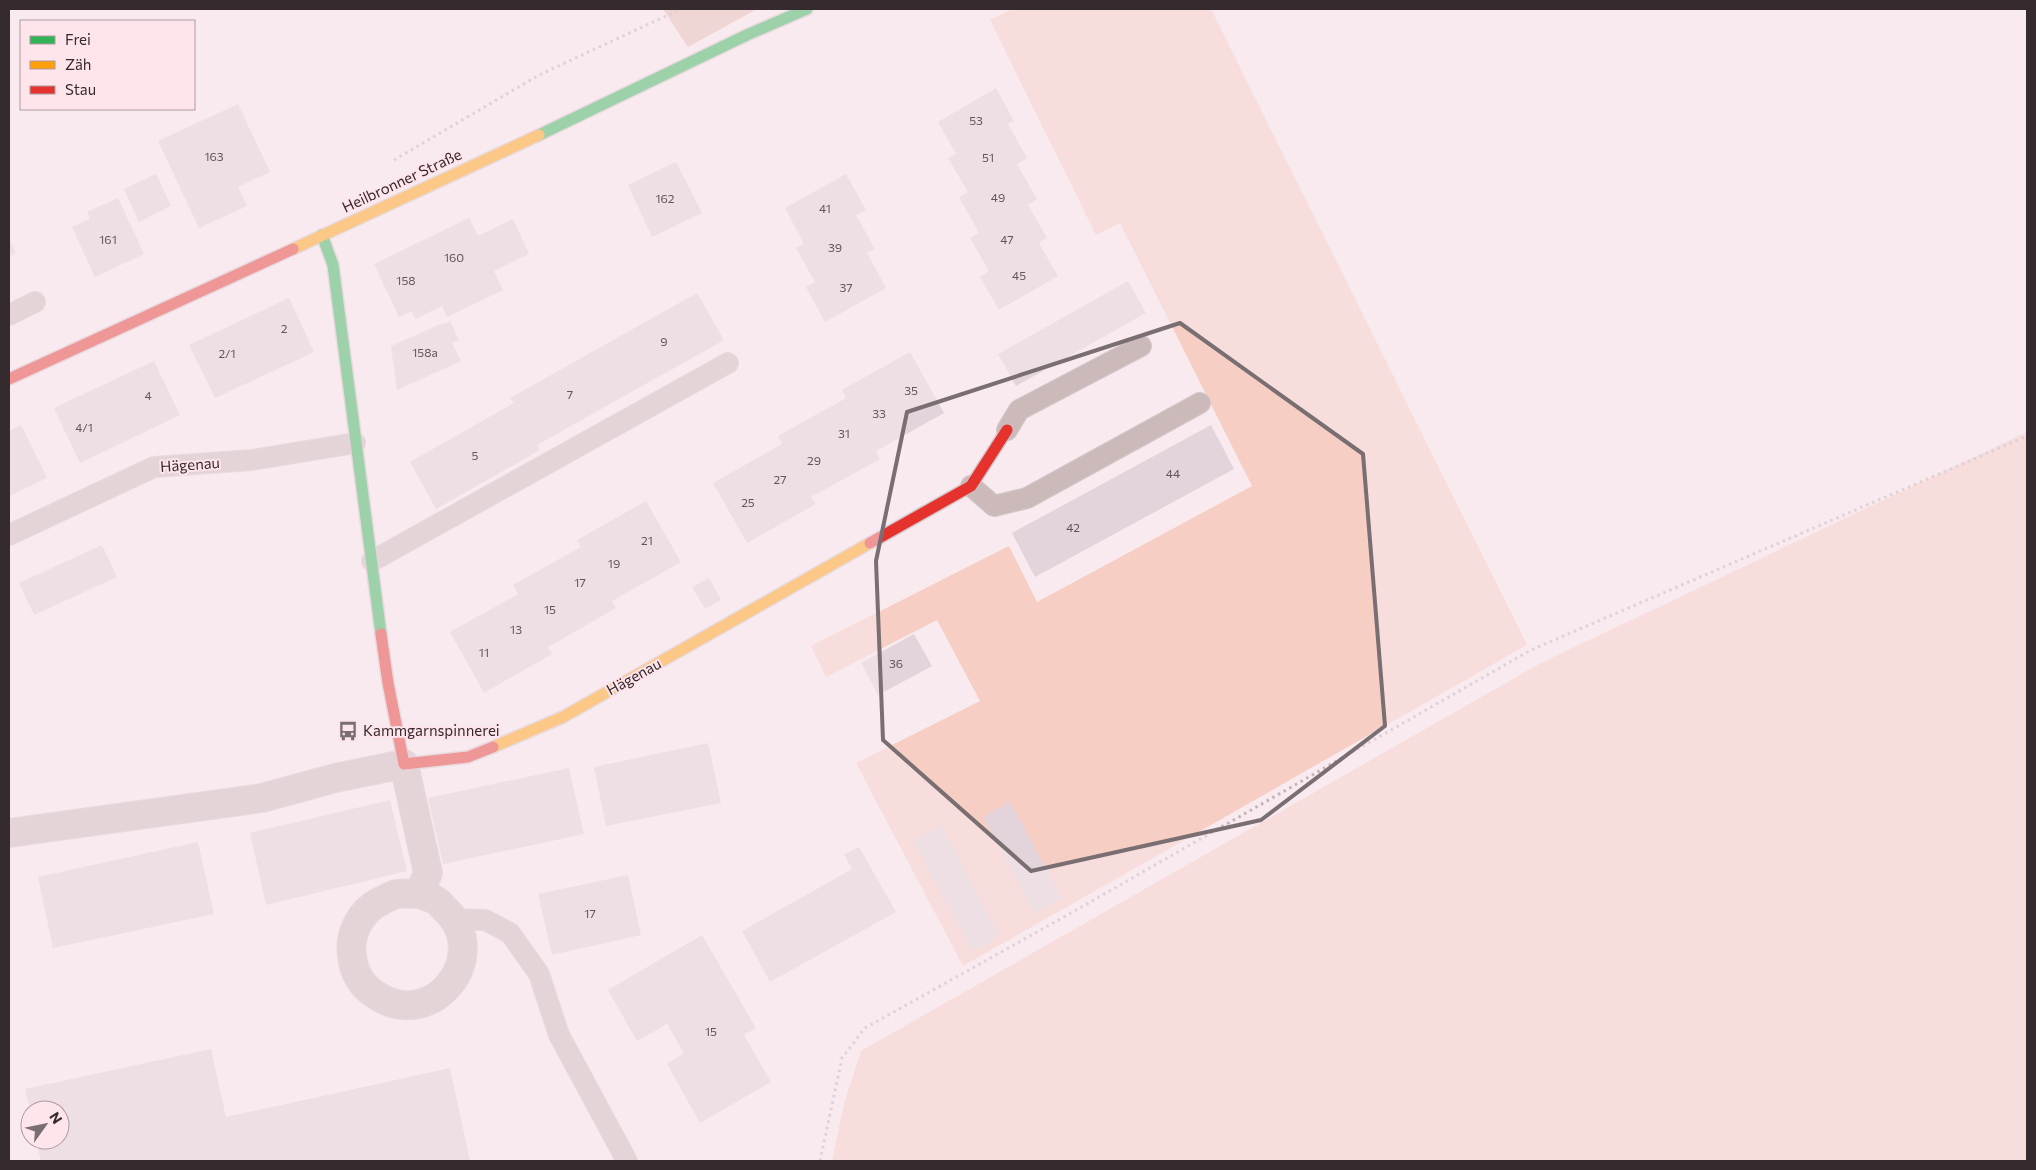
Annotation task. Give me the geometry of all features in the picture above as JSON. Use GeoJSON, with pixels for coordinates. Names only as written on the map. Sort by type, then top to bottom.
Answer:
{"type":"FeatureCollection","features":[{"type":"Feature","properties":{"kind":"street","name":"Heilbronner Straße"},"geometry":{"type":"LineString","coordinates":[[9,379],[807,9]]}},
{"type":"Feature","properties":{"kind":"street"},"geometry":{"type":"LineString","coordinates":[[322,235],[333,265],[388,684],[428,872],[419,894]]}},
{"type":"Feature","properties":{"kind":"street","name":"Hägenau"},"geometry":{"type":"LineString","coordinates":[[404,764],[468,757],[563,717],[971,486],[1007,430]]}},
{"type":"Feature","properties":{"kind":"street"},"geometry":{"type":"LineString","coordinates":[[9,833],[262,798],[335,778],[404,764]]}},
{"type":"Feature","properties":{"kind":"street"},"geometry":{"type":"LineString","coordinates":[[395,894],[419,894],[437,901],[455,919],[462,938],[463,958],[448,988],[428,1002],[408,1006],[389,1003],[368,991],[355,973],[350,951],[353,931],[370,906],[395,894]]}},
{"type":"Feature","properties":{"kind":"lane"},"geometry":{"type":"LineString","coordinates":[[9,315],[35,302]]}},
{"type":"Feature","properties":{"kind":"lane"},"geometry":{"type":"LineString","coordinates":[[1007,430],[1019,410],[1141,346]]}},
{"type":"Feature","properties":{"kind":"lane"},"geometry":{"type":"LineString","coordinates":[[372,561],[728,363]]}},
{"type":"Feature","properties":{"kind":"lane"},"geometry":{"type":"LineString","coordinates":[[971,486],[994,506],[1027,498],[1200,403]]}},
{"type":"Feature","properties":{"kind":"lane","name":"Hägenau"},"geometry":{"type":"LineString","coordinates":[[9,535],[154,467],[252,460],[355,443]]}},
{"type":"Feature","properties":{"kind":"lane"},"geometry":{"type":"LineString","coordinates":[[455,919],[486,920],[510,933],[539,974],[558,1035],[627,1161]]}},
{"type":"Feature","properties":{"kind":"path"},"geometry":{"type":"LineString","coordinates":[[389,163],[539,75],[681,9]]}},
{"type":"Feature","properties":{"kind":"path"},"geometry":{"type":"LineString","coordinates":[[820,1161],[842,1058],[865,1028],[1071,913],[1531,650],[2027,436]]}},
{"type":"Feature","properties":{"kind":"highlighted area"},"geometry":{"type":"Polygon","coordinates":[[[1180,323],[1363,454],[1385,726],[1261,820],[1031,871],[883,740],[876,561],[907,412],[1180,323]]]}},
{"type":"Feature","properties":{"kind":"shaded area"},"geometry":{"type":"Polygon","coordinates":[[[663,9],[757,9],[688,47],[663,9]]]}},
{"type":"Feature","properties":{"kind":"shaded area"},"geometry":{"type":"Polygon","coordinates":[[[1013,9],[1211,9],[1527,645],[963,966],[856,763],[980,701],[937,620],[826,677],[811,646],[1009,546],[1037,602],[1252,486],[1120,223],[1096,235],[990,20],[1013,9]]]}},
{"type":"Feature","properties":{"kind":"shaded area"},"geometry":{"type":"Polygon","coordinates":[[[2027,432],[2027,1161],[832,1161],[844,1104],[861,1051],[1541,663],[2027,432]]]}},
{"type":"Feature","properties":{"kind":"building"},"geometry":{"type":"Polygon","coordinates":[[[996,88],[1014,121],[1008,124],[1027,158],[1017,164],[1037,199],[1028,205],[1047,238],[1039,243],[1058,276],[999,310],[980,277],[989,271],[970,238],[979,233],[959,197],[968,192],[948,158],[956,154],[938,122],[996,88]]]}},
{"type":"Feature","properties":{"kind":"building"},"geometry":{"type":"Polygon","coordinates":[[[238,104],[270,172],[238,187],[247,206],[199,228],[158,141],[238,104]]]}},
{"type":"Feature","properties":{"kind":"building"},"geometry":{"type":"Polygon","coordinates":[[[676,162],[702,213],[652,237],[628,185],[676,162]]]}},
{"type":"Feature","properties":{"kind":"building"},"geometry":{"type":"Polygon","coordinates":[[[156,174],[171,206],[139,222],[124,189],[156,174]]]}},
{"type":"Feature","properties":{"kind":"building"},"geometry":{"type":"Polygon","coordinates":[[[846,174],[866,210],[856,215],[875,249],[867,253],[886,288],[825,322],[806,287],[815,282],[796,248],[804,244],[785,208],[846,174]]]}},
{"type":"Feature","properties":{"kind":"building"},"geometry":{"type":"Polygon","coordinates":[[[118,198],[144,254],[95,277],[72,227],[90,219],[87,212],[118,198]]]}},
{"type":"Feature","properties":{"kind":"building"},"geometry":{"type":"Polygon","coordinates":[[[469,218],[478,236],[513,219],[529,254],[494,271],[503,290],[447,317],[442,306],[415,319],[412,311],[399,317],[374,264],[469,218]]]}},
{"type":"Feature","properties":{"kind":"building"},"geometry":{"type":"Polygon","coordinates":[[[9,238],[16,253],[9,257],[9,238]]]}},
{"type":"Feature","properties":{"kind":"building"},"geometry":{"type":"Polygon","coordinates":[[[1128,281],[1146,313],[1016,386],[998,354],[1128,281]]]}},
{"type":"Feature","properties":{"kind":"building"},"geometry":{"type":"Polygon","coordinates":[[[697,293],[724,340],[537,445],[540,450],[436,509],[410,462],[514,403],[510,398],[697,293]]]}},
{"type":"Feature","properties":{"kind":"building"},"geometry":{"type":"Polygon","coordinates":[[[289,298],[314,352],[215,398],[189,345],[289,298]]]}},
{"type":"Feature","properties":{"kind":"building"},"geometry":{"type":"Polygon","coordinates":[[[450,321],[459,340],[452,343],[461,361],[397,390],[391,346],[450,321]]]}},
{"type":"Feature","properties":{"kind":"building"},"geometry":{"type":"Polygon","coordinates":[[[910,352],[944,413],[876,451],[880,459],[811,497],[816,504],[747,543],[713,483],[782,444],[778,436],[846,398],[842,390],[910,352]]]}},
{"type":"Feature","properties":{"kind":"building"},"geometry":{"type":"Polygon","coordinates":[[[154,361],[180,415],[80,463],[54,408],[154,361]]]}},
{"type":"Feature","properties":{"kind":"building"},"geometry":{"type":"Polygon","coordinates":[[[21,425],[47,478],[9,496],[9,431],[21,425]]]}},
{"type":"Feature","properties":{"kind":"building"},"geometry":{"type":"Polygon","coordinates":[[[1211,425],[1234,469],[1035,577],[1012,533],[1211,425]]]}},
{"type":"Feature","properties":{"kind":"building"},"geometry":{"type":"Polygon","coordinates":[[[646,501],[681,562],[612,601],[616,608],[548,647],[552,654],[484,693],[450,632],[518,594],[513,585],[581,547],[577,540],[646,501]]]}},
{"type":"Feature","properties":{"kind":"building"},"geometry":{"type":"Polygon","coordinates":[[[102,545],[117,577],[34,615],[19,583],[102,545]]]}},
{"type":"Feature","properties":{"kind":"building"},"geometry":{"type":"Polygon","coordinates":[[[709,578],[721,600],[705,609],[692,587],[709,578]]]}},
{"type":"Feature","properties":{"kind":"building"},"geometry":{"type":"Polygon","coordinates":[[[914,634],[932,666],[878,695],[861,663],[914,634]]]}},
{"type":"Feature","properties":{"kind":"building"},"geometry":{"type":"Polygon","coordinates":[[[708,743],[721,803],[606,826],[594,767],[708,743]]]}},
{"type":"Feature","properties":{"kind":"building"},"geometry":{"type":"Polygon","coordinates":[[[569,768],[584,834],[443,864],[428,798],[569,768]]]}},
{"type":"Feature","properties":{"kind":"building"},"geometry":{"type":"Polygon","coordinates":[[[390,800],[407,871],[266,905],[250,833],[390,800]]]}},
{"type":"Feature","properties":{"kind":"building"},"geometry":{"type":"Polygon","coordinates":[[[1010,802],[1062,898],[1034,913],[983,817],[1010,802]]]}},
{"type":"Feature","properties":{"kind":"building"},"geometry":{"type":"Polygon","coordinates":[[[941,825],[1000,936],[972,951],[913,840],[941,825]]]}},
{"type":"Feature","properties":{"kind":"building"},"geometry":{"type":"Polygon","coordinates":[[[198,842],[214,914],[53,948],[38,877],[198,842]]]}},
{"type":"Feature","properties":{"kind":"building"},"geometry":{"type":"Polygon","coordinates":[[[859,847],[896,912],[770,982],[742,931],[852,869],[844,854],[859,847]]]}},
{"type":"Feature","properties":{"kind":"building"},"geometry":{"type":"Polygon","coordinates":[[[628,875],[641,935],[552,955],[538,894],[628,875]]]}},
{"type":"Feature","properties":{"kind":"building"},"geometry":{"type":"Polygon","coordinates":[[[702,935],[756,1028],[744,1035],[771,1082],[700,1123],[667,1064],[684,1053],[667,1024],[637,1041],[608,990],[702,935]]]}},
{"type":"Feature","properties":{"kind":"building"},"geometry":{"type":"Polygon","coordinates":[[[211,1049],[226,1117],[450,1068],[470,1161],[41,1161],[38,1150],[70,1150],[70,1100],[28,1100],[25,1089],[211,1049]]]}},
{"type":"Feature","properties":{"kind":"traffic: fast"},"geometry":{"type":"LineString","coordinates":[[539,135],[749,34],[807,9]]}},
{"type":"Feature","properties":{"kind":"traffic: fast"},"geometry":{"type":"LineString","coordinates":[[322,235],[333,265],[381,634]]}},
{"type":"Feature","properties":{"kind":"traffic: slow"},"geometry":{"type":"LineString","coordinates":[[293,249],[539,135]]}},
{"type":"Feature","properties":{"kind":"traffic: slow"},"geometry":{"type":"LineString","coordinates":[[493,747],[563,717],[870,543]]}},
{"type":"Feature","properties":{"kind":"traffic: jam"},"geometry":{"type":"LineString","coordinates":[[9,379],[293,249]]}},
{"type":"Feature","properties":{"kind":"traffic: jam"},"geometry":{"type":"LineString","coordinates":[[870,543],[971,486],[1007,430]]}},
{"type":"Feature","properties":{"kind":"traffic: jam"},"geometry":{"type":"LineString","coordinates":[[381,634],[388,683],[404,764],[468,757],[493,747]]}},
{"type":"Feature","properties":{"kind":"place","name":"Kammgarnspinnerei"},"geometry":{"type":"Point","coordinates":[348,731]}}]}
